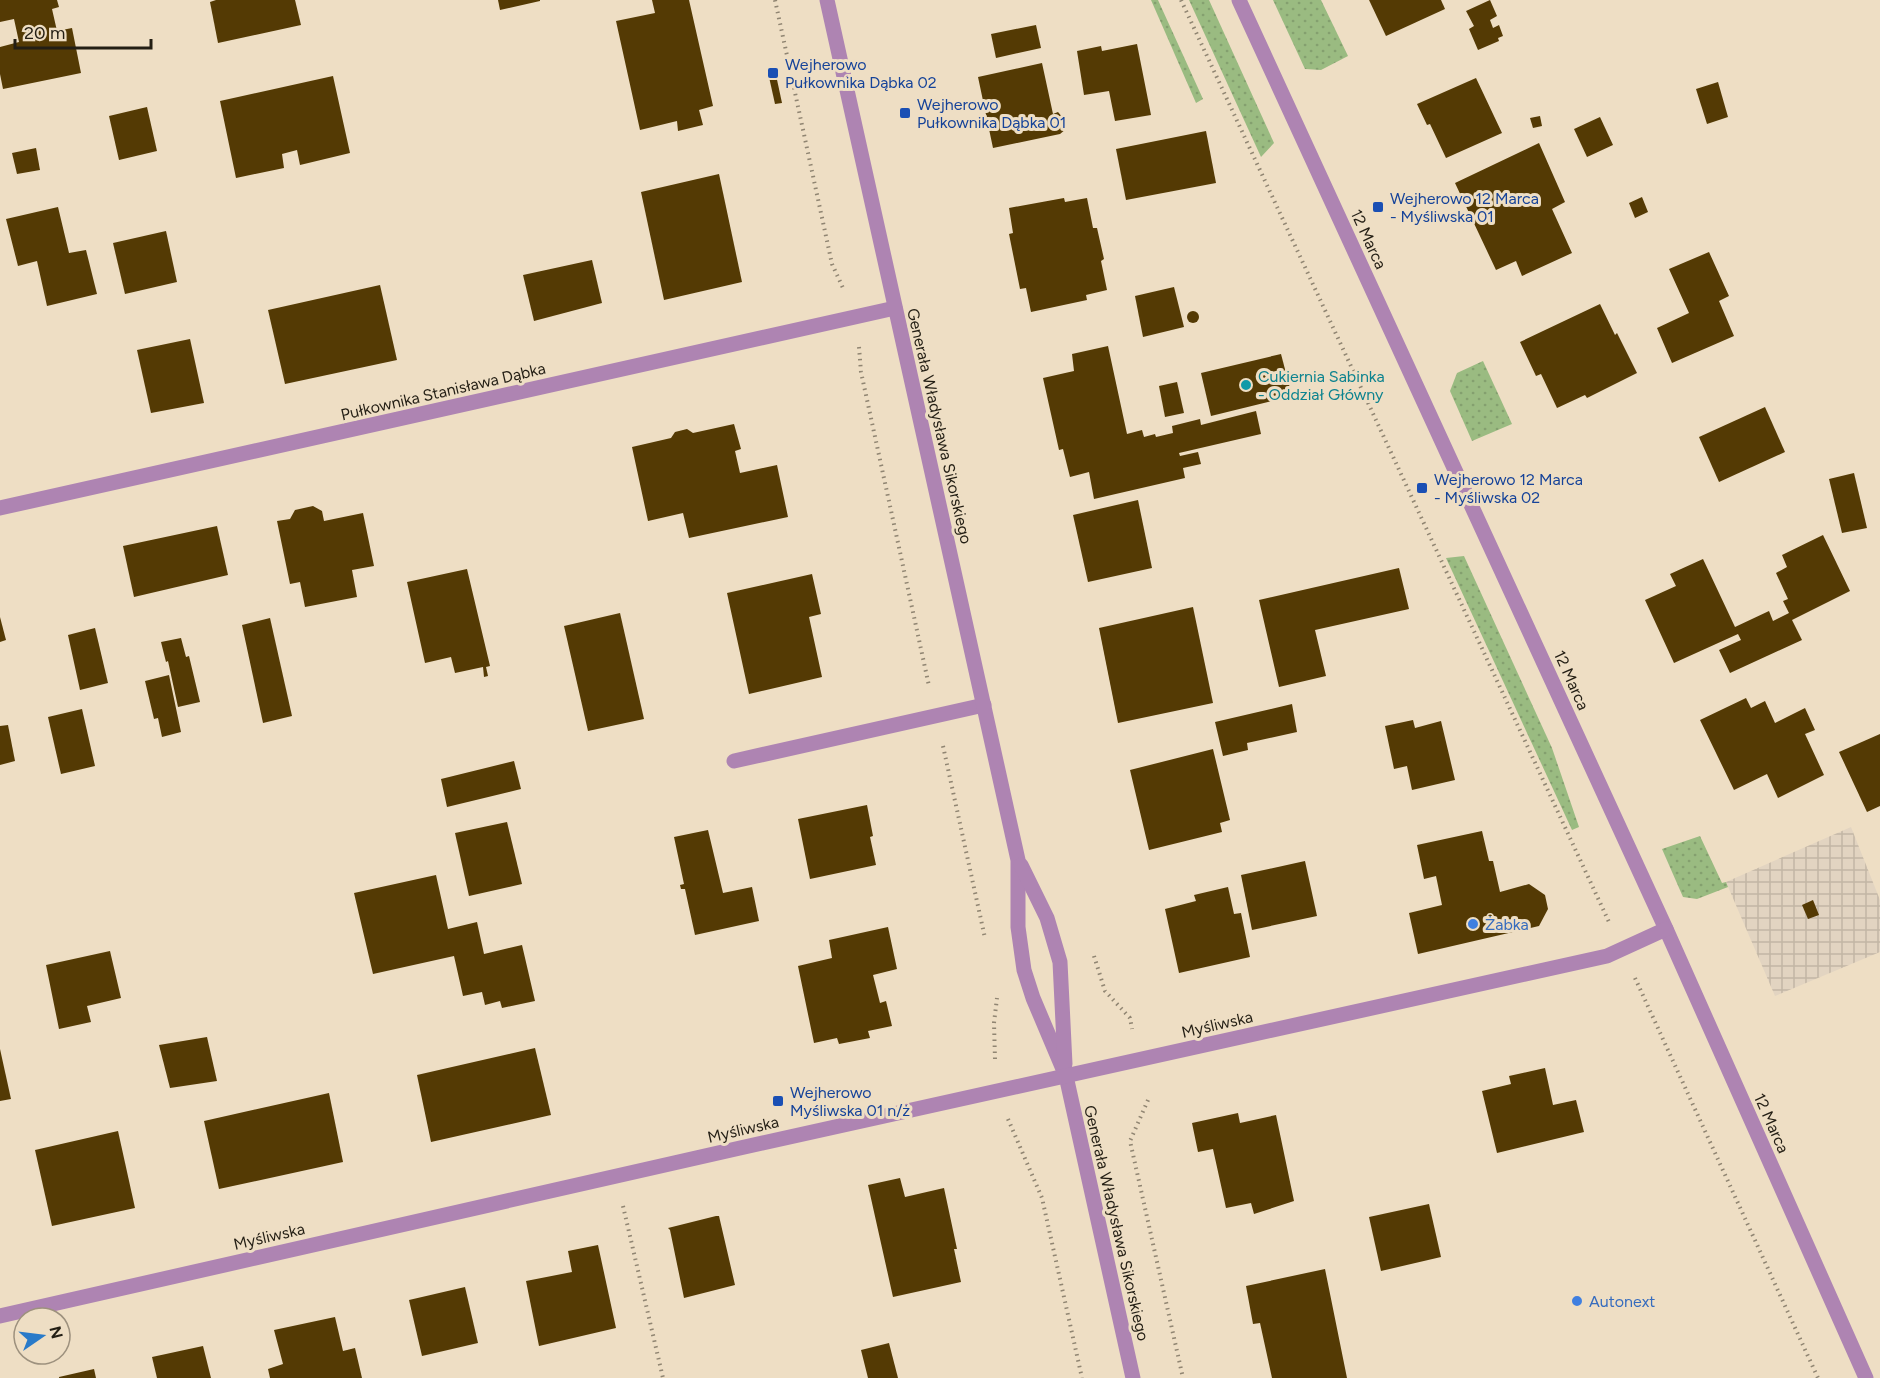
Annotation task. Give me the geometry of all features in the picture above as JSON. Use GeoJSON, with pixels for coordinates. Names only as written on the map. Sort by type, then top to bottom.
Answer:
{"type":"FeatureCollection","features":[{"type":"Feature","properties":{"kind":"street","name":"Generała Władysława Sikorskiego"},"geometry":{"type":"LineString","coordinates":[[827,0],[1018,860],[1018,927],[1024,970],[1033,998],[1066,1076]]}},
{"type":"Feature","properties":{"kind":"street","name":"12 Marca"},"geometry":{"type":"LineString","coordinates":[[1239,0],[1666,928],[1866,1378]]}},
{"type":"Feature","properties":{"kind":"street","name":"Pułkownika Stanisława Dąbka"},"geometry":{"type":"LineString","coordinates":[[0,508],[895,308]]}},
{"type":"Feature","properties":{"kind":"street"},"geometry":{"type":"LineString","coordinates":[[734,761],[984,705]]}},
{"type":"Feature","properties":{"kind":"street","name":"Generała Władysława Sikorskiego"},"geometry":{"type":"LineString","coordinates":[[1018,860],[1047,918],[1060,962],[1066,1076],[1133,1378]]}},
{"type":"Feature","properties":{"kind":"street","name":"Myśliwska"},"geometry":{"type":"LineString","coordinates":[[0,1316],[1607,956],[1666,928]]}},
{"type":"Feature","properties":{"kind":"path"},"geometry":{"type":"LineString","coordinates":[[1181,0],[1818,1378]]}},
{"type":"Feature","properties":{"kind":"path"},"geometry":{"type":"LineString","coordinates":[[1093,955],[1105,991],[1130,1018],[1132,1030]]}},
{"type":"Feature","properties":{"kind":"path"},"geometry":{"type":"LineString","coordinates":[[1148,1100],[1130,1141],[1183,1378]]}},
{"type":"Feature","properties":{"kind":"path"},"geometry":{"type":"LineString","coordinates":[[622,1203],[663,1378]]}},
{"type":"Feature","properties":{"kind":"shaded area"},"geometry":{"type":"Polygon","coordinates":[[[1851,827],[1880,900],[1880,952],[1775,996],[1726,882],[1851,827]]]}},
{"type":"Feature","properties":{"kind":"green space"},"geometry":{"type":"Polygon","coordinates":[[[1151,0],[1158,0],[1203,99],[1196,103],[1151,0]]]}},
{"type":"Feature","properties":{"kind":"green space"},"geometry":{"type":"Polygon","coordinates":[[[1189,0],[1209,0],[1274,143],[1261,157],[1189,0]]]}},
{"type":"Feature","properties":{"kind":"green space"},"geometry":{"type":"Polygon","coordinates":[[[1273,0],[1321,0],[1348,56],[1321,70],[1305,69],[1273,0]]]}},
{"type":"Feature","properties":{"kind":"green space"},"geometry":{"type":"Polygon","coordinates":[[[1483,361],[1512,424],[1472,441],[1450,391],[1457,373],[1483,361]]]}},
{"type":"Feature","properties":{"kind":"green space"},"geometry":{"type":"Polygon","coordinates":[[[1464,556],[1552,748],[1579,827],[1572,830],[1446,558],[1464,556]]]}},
{"type":"Feature","properties":{"kind":"green space"},"geometry":{"type":"Polygon","coordinates":[[[1700,836],[1722,883],[1726,882],[1728,887],[1697,899],[1683,897],[1662,849],[1700,836]]]}},
{"type":"Feature","properties":{"kind":"building"},"geometry":{"type":"Polygon","coordinates":[[[0,0],[57,0],[59,7],[52,9],[57,31],[72,28],[81,73],[3,89],[0,74],[0,47],[19,42],[14,19],[0,22],[0,0]]]}},
{"type":"Feature","properties":{"kind":"building"},"geometry":{"type":"Polygon","coordinates":[[[216,0],[295,0],[301,25],[218,43],[210,2],[216,0]]]}},
{"type":"Feature","properties":{"kind":"building"},"geometry":{"type":"Polygon","coordinates":[[[498,0],[540,0],[540,1],[500,10],[498,0]]]}},
{"type":"Feature","properties":{"kind":"building"},"geometry":{"type":"Polygon","coordinates":[[[652,0],[689,0],[713,106],[699,110],[703,125],[678,131],[677,121],[640,130],[616,21],[655,13],[652,0]]]}},
{"type":"Feature","properties":{"kind":"building"},"geometry":{"type":"Polygon","coordinates":[[[1369,0],[1441,0],[1445,9],[1386,36],[1369,0]]]}},
{"type":"Feature","properties":{"kind":"building"},"geometry":{"type":"Polygon","coordinates":[[[1490,0],[1497,16],[1490,20],[1493,28],[1499,25],[1503,36],[1498,38],[1499,41],[1478,50],[1469,29],[1474,26],[1466,11],[1490,0]]]}},
{"type":"Feature","properties":{"kind":"building"},"geometry":{"type":"Polygon","coordinates":[[[1036,25],[1041,48],[996,58],[991,34],[1036,25]]]}},
{"type":"Feature","properties":{"kind":"building"},"geometry":{"type":"Polygon","coordinates":[[[1137,44],[1151,115],[1115,121],[1109,91],[1084,95],[1077,51],[1101,46],[1102,51],[1137,44]]]}},
{"type":"Feature","properties":{"kind":"building"},"geometry":{"type":"Polygon","coordinates":[[[1042,63],[1053,114],[1058,112],[1063,118],[1066,129],[1060,134],[993,148],[978,77],[1042,63]]]}},
{"type":"Feature","properties":{"kind":"building"},"geometry":{"type":"Polygon","coordinates":[[[776,75],[782,103],[775,104],[769,77],[776,75]]]}},
{"type":"Feature","properties":{"kind":"building"},"geometry":{"type":"Polygon","coordinates":[[[333,76],[350,153],[300,165],[297,150],[282,154],[284,168],[236,178],[220,101],[333,76]]]}},
{"type":"Feature","properties":{"kind":"building"},"geometry":{"type":"Polygon","coordinates":[[[1476,78],[1502,133],[1446,158],[1430,124],[1427,125],[1417,104],[1476,78]]]}},
{"type":"Feature","properties":{"kind":"building"},"geometry":{"type":"Polygon","coordinates":[[[1718,82],[1728,117],[1707,124],[1696,89],[1718,82]]]}},
{"type":"Feature","properties":{"kind":"building"},"geometry":{"type":"Polygon","coordinates":[[[147,107],[157,151],[119,160],[109,116],[147,107]]]}},
{"type":"Feature","properties":{"kind":"building"},"geometry":{"type":"Polygon","coordinates":[[[1540,116],[1542,126],[1533,128],[1530,118],[1540,116]]]}},
{"type":"Feature","properties":{"kind":"building"},"geometry":{"type":"Polygon","coordinates":[[[1600,117],[1613,145],[1587,157],[1574,129],[1600,117]]]}},
{"type":"Feature","properties":{"kind":"building"},"geometry":{"type":"Polygon","coordinates":[[[1206,131],[1216,183],[1126,200],[1116,149],[1206,131]]]}},
{"type":"Feature","properties":{"kind":"building"},"geometry":{"type":"Polygon","coordinates":[[[1539,143],[1565,202],[1552,209],[1572,253],[1522,276],[1516,261],[1496,270],[1455,183],[1539,143]]]}},
{"type":"Feature","properties":{"kind":"building"},"geometry":{"type":"Polygon","coordinates":[[[36,148],[40,170],[17,174],[12,153],[36,148]]]}},
{"type":"Feature","properties":{"kind":"building"},"geometry":{"type":"Polygon","coordinates":[[[719,174],[742,282],[664,300],[641,192],[719,174]]]}},
{"type":"Feature","properties":{"kind":"building"},"geometry":{"type":"Polygon","coordinates":[[[1642,197],[1648,212],[1635,218],[1629,203],[1642,197]]]}},
{"type":"Feature","properties":{"kind":"building"},"geometry":{"type":"Polygon","coordinates":[[[1064,198],[1065,202],[1087,198],[1093,228],[1097,228],[1104,259],[1101,261],[1107,290],[1086,295],[1087,300],[1031,312],[1026,288],[1020,289],[1009,234],[1013,233],[1009,208],[1064,198]]]}},
{"type":"Feature","properties":{"kind":"building"},"geometry":{"type":"Polygon","coordinates":[[[58,207],[69,253],[86,250],[97,294],[47,306],[37,261],[18,266],[6,219],[58,207]]]}},
{"type":"Feature","properties":{"kind":"building"},"geometry":{"type":"Polygon","coordinates":[[[166,231],[177,282],[125,294],[113,243],[166,231]]]}},
{"type":"Feature","properties":{"kind":"building"},"geometry":{"type":"Polygon","coordinates":[[[1709,252],[1729,296],[1719,301],[1734,336],[1672,363],[1657,328],[1689,313],[1669,269],[1709,252]]]}},
{"type":"Feature","properties":{"kind":"building"},"geometry":{"type":"Polygon","coordinates":[[[592,260],[602,303],[534,321],[523,275],[592,260]]]}},
{"type":"Feature","properties":{"kind":"building"},"geometry":{"type":"Polygon","coordinates":[[[380,285],[397,360],[285,384],[268,310],[380,285]]]}},
{"type":"Feature","properties":{"kind":"building"},"geometry":{"type":"Polygon","coordinates":[[[1174,287],[1184,327],[1143,337],[1135,296],[1174,287]]]}},
{"type":"Feature","properties":{"kind":"building"},"geometry":{"type":"Polygon","coordinates":[[[1600,304],[1637,373],[1587,398],[1585,395],[1557,408],[1541,374],[1536,376],[1520,342],[1600,304]]]}},
{"type":"Feature","properties":{"kind":"building"},"geometry":{"type":"Polygon","coordinates":[[[1195,311],[1199,317],[1195,323],[1191,323],[1187,315],[1195,311]]]}},
{"type":"Feature","properties":{"kind":"building"},"geometry":{"type":"Polygon","coordinates":[[[190,339],[204,403],[151,413],[137,350],[190,339]]]}},
{"type":"Feature","properties":{"kind":"building"},"geometry":{"type":"Polygon","coordinates":[[[1108,346],[1127,434],[1142,430],[1144,437],[1155,434],[1156,437],[1173,433],[1172,426],[1200,419],[1201,425],[1256,411],[1261,434],[1179,453],[1180,456],[1198,452],[1201,464],[1183,468],[1185,478],[1094,499],[1089,472],[1070,477],[1063,449],[1059,450],[1043,378],[1074,371],[1072,354],[1108,346]]]}},
{"type":"Feature","properties":{"kind":"building","name":"Cukiernia Sabinka - Oddział Główny"},"geometry":{"type":"Polygon","coordinates":[[[1281,354],[1292,396],[1211,416],[1201,373],[1281,354]]]}},
{"type":"Feature","properties":{"kind":"building"},"geometry":{"type":"Polygon","coordinates":[[[1177,382],[1184,413],[1165,417],[1159,386],[1177,382]]]}},
{"type":"Feature","properties":{"kind":"building"},"geometry":{"type":"Polygon","coordinates":[[[1765,407],[1785,452],[1719,482],[1699,437],[1765,407]]]}},
{"type":"Feature","properties":{"kind":"building"},"geometry":{"type":"Polygon","coordinates":[[[734,424],[741,449],[735,451],[740,473],[777,465],[788,517],[689,538],[683,513],[648,521],[632,447],[671,438],[675,432],[687,429],[693,433],[734,424]]]}},
{"type":"Feature","properties":{"kind":"building"},"geometry":{"type":"Polygon","coordinates":[[[1854,473],[1867,528],[1842,533],[1829,479],[1854,473]]]}},
{"type":"Feature","properties":{"kind":"building"},"geometry":{"type":"Polygon","coordinates":[[[1138,500],[1152,568],[1088,582],[1073,515],[1138,500]]]}},
{"type":"Feature","properties":{"kind":"building"},"geometry":{"type":"Polygon","coordinates":[[[313,506],[322,511],[324,521],[363,513],[374,566],[352,570],[357,597],[305,607],[300,582],[290,584],[277,521],[290,519],[295,510],[313,506]]]}},
{"type":"Feature","properties":{"kind":"building"},"geometry":{"type":"Polygon","coordinates":[[[217,526],[228,575],[134,597],[123,546],[217,526]]]}},
{"type":"Feature","properties":{"kind":"building"},"geometry":{"type":"Polygon","coordinates":[[[1823,535],[1850,591],[1792,620],[1802,640],[1730,673],[1719,650],[1741,640],[1738,634],[1674,663],[1645,600],[1676,586],[1670,574],[1703,559],[1735,627],[1769,611],[1773,621],[1789,613],[1783,601],[1788,599],[1776,573],[1787,567],[1782,555],[1823,535]]]}},
{"type":"Feature","properties":{"kind":"building"},"geometry":{"type":"Polygon","coordinates":[[[1399,568],[1409,609],[1315,630],[1326,676],[1279,687],[1259,600],[1399,568]]]}},
{"type":"Feature","properties":{"kind":"building"},"geometry":{"type":"Polygon","coordinates":[[[467,569],[490,666],[486,667],[488,676],[484,677],[483,667],[455,673],[451,657],[425,663],[407,582],[467,569]]]}},
{"type":"Feature","properties":{"kind":"building"},"geometry":{"type":"Polygon","coordinates":[[[812,574],[821,614],[809,617],[822,677],[749,694],[727,593],[812,574]]]}},
{"type":"Feature","properties":{"kind":"building"},"geometry":{"type":"Polygon","coordinates":[[[1193,607],[1213,703],[1118,723],[1099,628],[1193,607]]]}},
{"type":"Feature","properties":{"kind":"building"},"geometry":{"type":"Polygon","coordinates":[[[620,613],[644,719],[588,731],[564,626],[620,613]]]}},
{"type":"Feature","properties":{"kind":"building"},"geometry":{"type":"Polygon","coordinates":[[[0,617],[6,640],[0,642],[0,617]]]}},
{"type":"Feature","properties":{"kind":"building"},"geometry":{"type":"Polygon","coordinates":[[[270,618],[292,716],[263,723],[242,625],[270,618]]]}},
{"type":"Feature","properties":{"kind":"building"},"geometry":{"type":"Polygon","coordinates":[[[95,628],[108,683],[80,690],[68,635],[95,628]]]}},
{"type":"Feature","properties":{"kind":"building"},"geometry":{"type":"Polygon","coordinates":[[[181,638],[186,657],[189,656],[200,702],[178,707],[168,661],[166,662],[161,642],[181,638]]]}},
{"type":"Feature","properties":{"kind":"building"},"geometry":{"type":"Polygon","coordinates":[[[169,675],[181,732],[162,737],[158,718],[154,719],[145,681],[169,675]]]}},
{"type":"Feature","properties":{"kind":"building"},"geometry":{"type":"Polygon","coordinates":[[[1746,698],[1751,708],[1765,701],[1775,723],[1805,708],[1815,730],[1805,734],[1824,775],[1778,798],[1767,774],[1734,790],[1700,720],[1746,698]]]}},
{"type":"Feature","properties":{"kind":"building"},"geometry":{"type":"Polygon","coordinates":[[[1292,704],[1297,732],[1247,743],[1248,750],[1223,756],[1215,722],[1292,704]]]}},
{"type":"Feature","properties":{"kind":"building"},"geometry":{"type":"Polygon","coordinates":[[[82,709],[95,766],[61,774],[48,717],[82,709]]]}},
{"type":"Feature","properties":{"kind":"building"},"geometry":{"type":"Polygon","coordinates":[[[1413,720],[1415,728],[1441,721],[1455,780],[1412,790],[1407,766],[1394,769],[1385,726],[1413,720]]]}},
{"type":"Feature","properties":{"kind":"building"},"geometry":{"type":"Polygon","coordinates":[[[8,725],[15,761],[0,765],[0,726],[8,725]]]}},
{"type":"Feature","properties":{"kind":"building"},"geometry":{"type":"Polygon","coordinates":[[[1880,734],[1880,806],[1867,812],[1839,752],[1880,734]]]}},
{"type":"Feature","properties":{"kind":"building"},"geometry":{"type":"Polygon","coordinates":[[[1213,749],[1230,820],[1220,823],[1222,832],[1149,850],[1130,770],[1213,749]]]}},
{"type":"Feature","properties":{"kind":"building"},"geometry":{"type":"Polygon","coordinates":[[[514,761],[521,789],[447,807],[441,779],[514,761]]]}},
{"type":"Feature","properties":{"kind":"building"},"geometry":{"type":"Polygon","coordinates":[[[867,805],[876,865],[810,879],[798,819],[867,805]]]}},
{"type":"Feature","properties":{"kind":"building"},"geometry":{"type":"Polygon","coordinates":[[[507,822],[522,884],[469,896],[455,833],[507,822]]]}},
{"type":"Feature","properties":{"kind":"building"},"geometry":{"type":"Polygon","coordinates":[[[708,830],[723,893],[752,887],[759,921],[695,935],[685,889],[681,889],[680,885],[684,884],[674,837],[708,830]]]}},
{"type":"Feature","properties":{"kind":"building"},"geometry":{"type":"Polygon","coordinates":[[[1482,831],[1489,861],[1493,861],[1500,892],[1529,884],[1545,895],[1548,909],[1539,926],[1418,954],[1409,913],[1442,905],[1436,876],[1424,879],[1417,845],[1482,831]]]}},
{"type":"Feature","properties":{"kind":"building"},"geometry":{"type":"Polygon","coordinates":[[[1305,861],[1317,916],[1252,930],[1241,875],[1305,861]]]}},
{"type":"Feature","properties":{"kind":"building"},"geometry":{"type":"Polygon","coordinates":[[[436,875],[448,929],[477,922],[484,954],[522,945],[535,1001],[502,1008],[500,1001],[485,1005],[482,992],[463,996],[454,956],[373,974],[354,893],[436,875]]]}},
{"type":"Feature","properties":{"kind":"building"},"geometry":{"type":"Polygon","coordinates":[[[1228,887],[1234,914],[1241,913],[1250,957],[1179,973],[1165,909],[1196,901],[1194,895],[1228,887]]]}},
{"type":"Feature","properties":{"kind":"building"},"geometry":{"type":"Polygon","coordinates":[[[1813,900],[1819,915],[1808,919],[1802,905],[1813,900]]]}},
{"type":"Feature","properties":{"kind":"building"},"geometry":{"type":"Polygon","coordinates":[[[888,927],[897,969],[873,975],[880,1003],[886,1001],[892,1026],[868,1031],[870,1038],[839,1044],[837,1038],[814,1043],[798,966],[832,958],[829,940],[888,927]]]}},
{"type":"Feature","properties":{"kind":"building"},"geometry":{"type":"Polygon","coordinates":[[[110,951],[121,998],[87,1006],[91,1022],[59,1029],[46,965],[110,951]]]}},
{"type":"Feature","properties":{"kind":"building"},"geometry":{"type":"Polygon","coordinates":[[[207,1037],[217,1081],[170,1088],[159,1045],[207,1037]]]}},
{"type":"Feature","properties":{"kind":"building"},"geometry":{"type":"Polygon","coordinates":[[[535,1048],[551,1115],[431,1142],[417,1075],[535,1048]]]}},
{"type":"Feature","properties":{"kind":"building"},"geometry":{"type":"Polygon","coordinates":[[[0,1049],[11,1099],[0,1101],[0,1049]]]}},
{"type":"Feature","properties":{"kind":"building"},"geometry":{"type":"Polygon","coordinates":[[[1545,1068],[1553,1105],[1576,1100],[1584,1132],[1497,1153],[1482,1091],[1511,1084],[1509,1076],[1545,1068]]]}},
{"type":"Feature","properties":{"kind":"building"},"geometry":{"type":"Polygon","coordinates":[[[329,1093],[343,1162],[219,1189],[204,1121],[329,1093]]]}},
{"type":"Feature","properties":{"kind":"building"},"geometry":{"type":"Polygon","coordinates":[[[1238,1113],[1240,1123],[1276,1115],[1294,1201],[1254,1214],[1251,1203],[1226,1208],[1213,1149],[1198,1152],[1192,1123],[1238,1113]]]}},
{"type":"Feature","properties":{"kind":"building"},"geometry":{"type":"Polygon","coordinates":[[[118,1131],[135,1208],[52,1226],[35,1150],[118,1131]]]}},
{"type":"Feature","properties":{"kind":"building"},"geometry":{"type":"Polygon","coordinates":[[[900,1178],[905,1197],[944,1188],[957,1249],[954,1249],[961,1282],[893,1297],[868,1185],[900,1178]]]}},
{"type":"Feature","properties":{"kind":"building"},"geometry":{"type":"Polygon","coordinates":[[[1429,1204],[1441,1257],[1381,1271],[1369,1217],[1429,1204]]]}},
{"type":"Feature","properties":{"kind":"building"},"geometry":{"type":"Polygon","coordinates":[[[719,1216],[735,1285],[684,1298],[668,1228],[719,1216]]]}},
{"type":"Feature","properties":{"kind":"building"},"geometry":{"type":"Polygon","coordinates":[[[598,1245],[616,1328],[539,1346],[526,1281],[572,1272],[568,1251],[598,1245]]]}},
{"type":"Feature","properties":{"kind":"building"},"geometry":{"type":"Polygon","coordinates":[[[1325,1269],[1347,1378],[1272,1378],[1260,1323],[1253,1324],[1246,1286],[1325,1269]]]}},
{"type":"Feature","properties":{"kind":"building"},"geometry":{"type":"Polygon","coordinates":[[[465,1287],[478,1343],[422,1356],[409,1300],[465,1287]]]}},
{"type":"Feature","properties":{"kind":"building"},"geometry":{"type":"Polygon","coordinates":[[[335,1317],[343,1351],[355,1348],[362,1378],[270,1378],[268,1369],[283,1364],[274,1330],[335,1317]]]}},
{"type":"Feature","properties":{"kind":"building"},"geometry":{"type":"Polygon","coordinates":[[[889,1343],[898,1378],[868,1378],[861,1350],[889,1343]]]}},
{"type":"Feature","properties":{"kind":"building"},"geometry":{"type":"Polygon","coordinates":[[[203,1346],[211,1378],[157,1378],[152,1357],[203,1346]]]}},
{"type":"Feature","properties":{"kind":"building"},"geometry":{"type":"Polygon","coordinates":[[[94,1369],[96,1378],[59,1378],[59,1377],[94,1369]]]}},
{"type":"Feature","properties":{"kind":"place","name":"Wejherowo Pułkownika Dąbka 02"},"geometry":{"type":"Point","coordinates":[773,73]}},
{"type":"Feature","properties":{"kind":"place","name":"Wejherowo Pułkownika Dąbka 01"},"geometry":{"type":"Point","coordinates":[905,113]}},
{"type":"Feature","properties":{"kind":"place","name":"Wejherowo 12 Marca - Myśliwska 01"},"geometry":{"type":"Point","coordinates":[1378,207]}},
{"type":"Feature","properties":{"kind":"place","name":"Cukiernia Sabinka - Oddział Główny"},"geometry":{"type":"Point","coordinates":[1246,385]}},
{"type":"Feature","properties":{"kind":"place","name":"Wejherowo 12 Marca - Myśliwska 02"},"geometry":{"type":"Point","coordinates":[1422,488]}},
{"type":"Feature","properties":{"kind":"place","name":"Żabka"},"geometry":{"type":"Point","coordinates":[1473,924]}},
{"type":"Feature","properties":{"kind":"place","name":"Wejherowo Myśliwska 01 n/ż"},"geometry":{"type":"Point","coordinates":[778,1101]}},
{"type":"Feature","properties":{"kind":"place","name":"Autonext"},"geometry":{"type":"Point","coordinates":[1577,1301]}}]}
